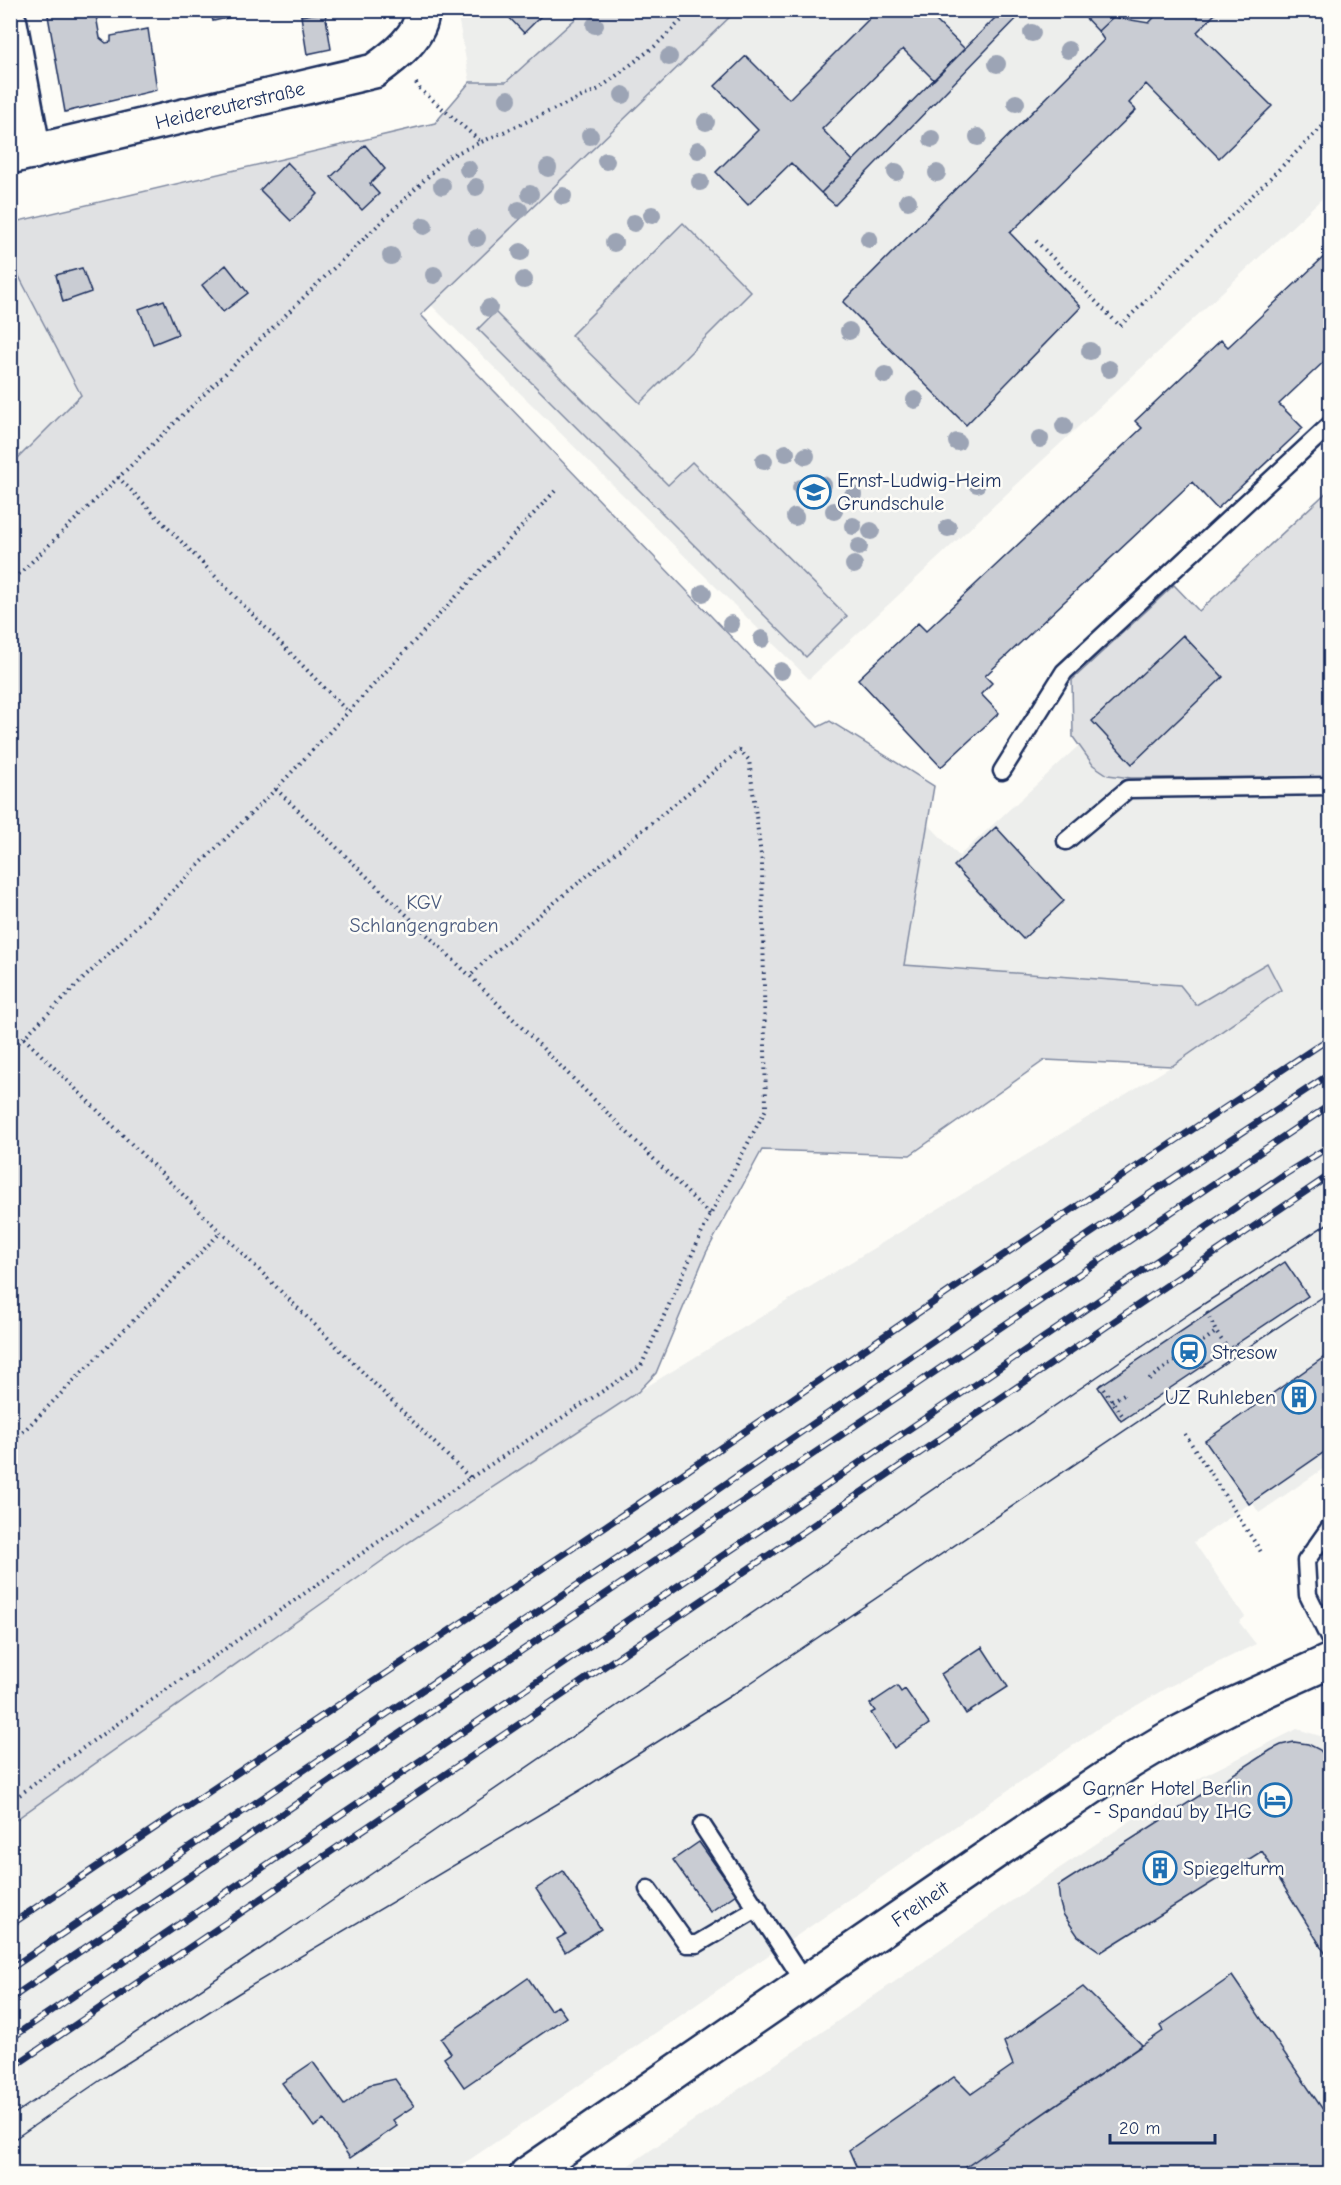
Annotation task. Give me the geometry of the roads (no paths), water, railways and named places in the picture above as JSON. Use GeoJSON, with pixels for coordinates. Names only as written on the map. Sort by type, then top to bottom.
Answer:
{"type":"FeatureCollection","features":[{"type":"Feature","properties":{"kind":"street","name":"Heidereuterstraße"},"geometry":{"type":"LineString","coordinates":[[22,155],[374,71],[396,56],[410,39],[422,17],[422,10]]}},
{"type":"Feature","properties":{"kind":"street"},"geometry":{"type":"LineString","coordinates":[[10,23],[22,155]]}},
{"type":"Feature","properties":{"kind":"street","name":"Freiheit"},"geometry":{"type":"LineString","coordinates":[[526,2175],[995,1852],[1141,1755],[1237,1703],[1330,1661]]}},
{"type":"Feature","properties":{"kind":"lane"},"geometry":{"type":"LineString","coordinates":[[1002,771],[1064,672],[1330,425]]}},
{"type":"Feature","properties":{"kind":"lane"},"geometry":{"type":"LineString","coordinates":[[1066,840],[1128,789],[1330,786]]}},
{"type":"Feature","properties":{"kind":"lane"},"geometry":{"type":"LineString","coordinates":[[1330,1527],[1305,1561],[1308,1595],[1330,1640]]}},
{"type":"Feature","properties":{"kind":"lane"},"geometry":{"type":"LineString","coordinates":[[702,1825],[805,1983]]}},
{"type":"Feature","properties":{"kind":"lane"},"geometry":{"type":"LineString","coordinates":[[648,1889],[687,1944],[697,1944],[758,1908]]}},
{"type":"Feature","properties":{"kind":"tram line"},"geometry":{"type":"LineString","coordinates":[[10,2117],[323,1907],[1193,1311],[1330,1222]]}},
{"type":"Feature","properties":{"kind":"tram line"},"geometry":{"type":"LineString","coordinates":[[10,2142],[108,2075],[239,1993],[589,1785],[746,1686],[1330,1292]]}},
{"type":"Feature","properties":{"kind":"railway"},"geometry":{"type":"LineString","coordinates":[[10,1925],[637,1505],[966,1280],[1330,1038]]}},
{"type":"Feature","properties":{"kind":"railway"},"geometry":{"type":"LineString","coordinates":[[10,1969],[666,1525],[1091,1233],[1330,1074]]}},
{"type":"Feature","properties":{"kind":"railway"},"geometry":{"type":"LineString","coordinates":[[10,1999],[1330,1105]]}},
{"type":"Feature","properties":{"kind":"railway"},"geometry":{"type":"LineString","coordinates":[[10,2039],[1282,1176],[1330,1146]]}},
{"type":"Feature","properties":{"kind":"railway"},"geometry":{"type":"LineString","coordinates":[[10,2069],[1330,1175]]}},
{"type":"Feature","properties":{"kind":"place","name":"Ernst-Ludwig-Heim Grundschule"},"geometry":{"type":"Point","coordinates":[814,492]}},
{"type":"Feature","properties":{"kind":"place","name":"Stresow"},"geometry":{"type":"Point","coordinates":[1189,1352]}},
{"type":"Feature","properties":{"kind":"place","name":"UZ Ruhleben"},"geometry":{"type":"Point","coordinates":[1299,1397]}},
{"type":"Feature","properties":{"kind":"place","name":"Garner Hotel Berlin - Spandau by IHG"},"geometry":{"type":"Point","coordinates":[1275,1800]}},
{"type":"Feature","properties":{"kind":"place","name":"Spiegelturm"},"geometry":{"type":"Point","coordinates":[1160,1868]}},
{"type":"Feature","properties":{"kind":"park label","name":"KGV Schlangengraben"},"geometry":{"type":"Point","coordinates":[424,914]}}]}
